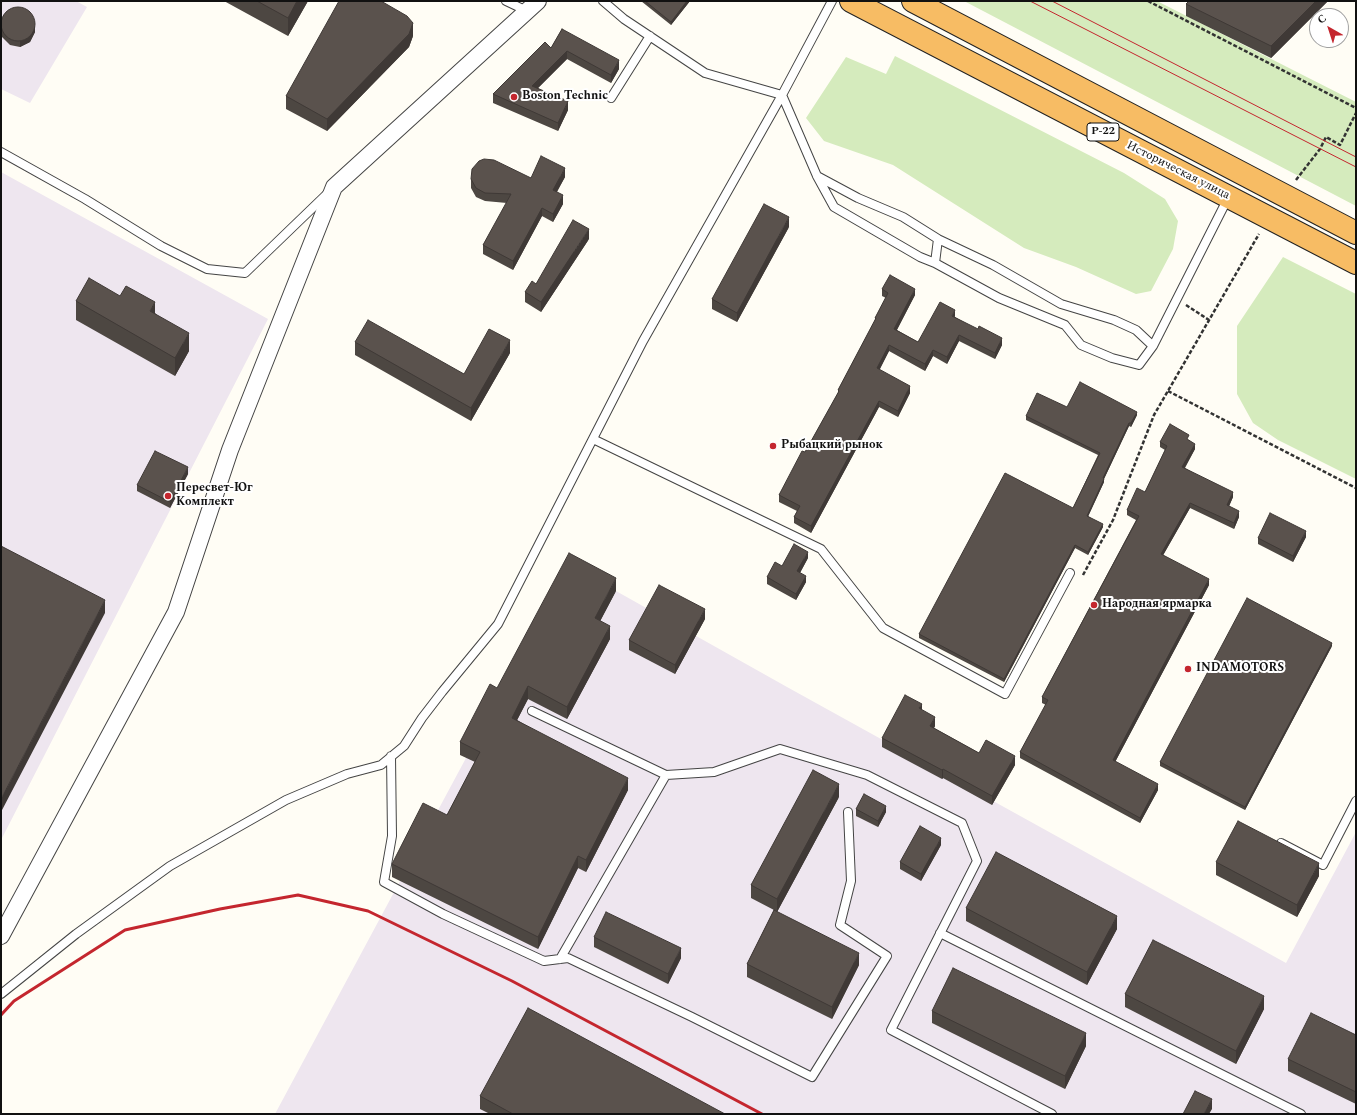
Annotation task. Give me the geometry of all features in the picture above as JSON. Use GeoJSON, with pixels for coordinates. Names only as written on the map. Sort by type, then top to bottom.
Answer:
{"type":"FeatureCollection","features":[{"type":"Feature","properties":{"kind":"highway","name":"Историческая улица"},"geometry":{"type":"LineString","coordinates":[[851,1],[1356,263]]}},
{"type":"Feature","properties":{"kind":"highway","name":"Р-22"},"geometry":{"type":"LineString","coordinates":[[913,1],[1356,233]]}},
{"type":"Feature","properties":{"kind":"street"},"geometry":{"type":"LineString","coordinates":[[1,936],[176,612],[230,450],[334,187],[532,6]]}},
{"type":"Feature","properties":{"kind":"lane"},"geometry":{"type":"LineString","coordinates":[[506,1],[532,6]]}},
{"type":"Feature","properties":{"kind":"lane"},"geometry":{"type":"LineString","coordinates":[[603,1],[624,18],[705,73],[782,95]]}},
{"type":"Feature","properties":{"kind":"lane"},"geometry":{"type":"LineString","coordinates":[[1,994],[76,934],[170,866],[286,800],[347,774],[381,764],[404,746],[422,718],[442,692],[498,624],[644,341],[782,95],[832,1]]}},
{"type":"Feature","properties":{"kind":"lane"},"geometry":{"type":"LineString","coordinates":[[611,98],[650,36]]}},
{"type":"Feature","properties":{"kind":"lane"},"geometry":{"type":"LineString","coordinates":[[782,95],[817,176],[834,207],[920,257],[935,263],[999,298],[1065,325],[1081,346],[1112,358],[1139,365],[1153,346],[1229,197]]}},
{"type":"Feature","properties":{"kind":"lane"},"geometry":{"type":"LineString","coordinates":[[1,152],[86,199],[161,246],[207,269],[245,273],[334,187]]}},
{"type":"Feature","properties":{"kind":"lane"},"geometry":{"type":"LineString","coordinates":[[817,176],[858,198],[903,217],[938,239],[993,265],[1060,304],[1114,320],[1136,330],[1153,346]]}},
{"type":"Feature","properties":{"kind":"lane"},"geometry":{"type":"LineString","coordinates":[[935,263],[938,239]]}},
{"type":"Feature","properties":{"kind":"lane"},"geometry":{"type":"LineString","coordinates":[[593,439],[821,548],[883,628],[1005,694],[1070,573]]}},
{"type":"Feature","properties":{"kind":"lane"},"geometry":{"type":"LineString","coordinates":[[532,712],[666,775],[714,772],[780,749],[867,775],[962,823],[976,861],[890,1030],[1052,1114]]}},
{"type":"Feature","properties":{"kind":"lane"},"geometry":{"type":"LineString","coordinates":[[391,756],[392,836],[384,882],[443,914],[544,961],[568,958],[692,1017],[812,1077],[887,956],[840,925],[851,881],[848,812]]}},
{"type":"Feature","properties":{"kind":"lane"},"geometry":{"type":"LineString","coordinates":[[560,959],[666,775]]}},
{"type":"Feature","properties":{"kind":"lane"},"geometry":{"type":"LineString","coordinates":[[1276,841],[1323,865],[1356,801]]}},
{"type":"Feature","properties":{"kind":"lane"},"geometry":{"type":"LineString","coordinates":[[940,933],[1301,1114]]}},
{"type":"Feature","properties":{"kind":"path"},"geometry":{"type":"LineString","coordinates":[[1148,1],[1356,108]]}},
{"type":"Feature","properties":{"kind":"path"},"geometry":{"type":"LineString","coordinates":[[1341,141],[1356,113]]}},
{"type":"Feature","properties":{"kind":"path"},"geometry":{"type":"LineString","coordinates":[[1079,581],[1113,520],[1154,415],[1256,239]]}},
{"type":"Feature","properties":{"kind":"path"},"geometry":{"type":"LineString","coordinates":[[1177,299],[1209,320]]}},
{"type":"Feature","properties":{"kind":"path"},"geometry":{"type":"LineString","coordinates":[[1168,391],[1356,488]]}},
{"type":"Feature","properties":{"kind":"shaded area"},"geometry":{"type":"Polygon","coordinates":[[[1,1],[76,1],[87,7],[30,103],[1,89],[1,1]]]}},
{"type":"Feature","properties":{"kind":"shaded area"},"geometry":{"type":"Polygon","coordinates":[[[1,172],[268,319],[1,840],[1,172]]]}},
{"type":"Feature","properties":{"kind":"shaded area"},"geometry":{"type":"Polygon","coordinates":[[[569,566],[1286,963],[1356,832],[1356,1114],[275,1114],[569,566]]]}},
{"type":"Feature","properties":{"kind":"green space"},"geometry":{"type":"Polygon","coordinates":[[[964,1],[1157,1],[1356,102],[1356,206],[964,1]]]}},
{"type":"Feature","properties":{"kind":"green space"},"geometry":{"type":"Polygon","coordinates":[[[895,56],[1124,173],[1165,199],[1178,221],[1173,249],[1151,291],[1136,294],[1076,267],[1024,248],[893,165],[824,141],[806,118],[846,57],[886,74],[895,56]]]}},
{"type":"Feature","properties":{"kind":"green space"},"geometry":{"type":"Polygon","coordinates":[[[1283,257],[1356,294],[1356,479],[1278,440],[1253,423],[1237,394],[1237,326],[1283,257]]]}},
{"type":"Feature","properties":{"kind":"building"},"geometry":{"type":"Polygon","coordinates":[[[257,1],[297,1],[288,18],[257,1]]]}},
{"type":"Feature","properties":{"kind":"building"},"geometry":{"type":"Polygon","coordinates":[[[339,1],[381,1],[407,16],[413,23],[409,34],[327,119],[286,96],[339,1]]]}},
{"type":"Feature","properties":{"kind":"building"},"geometry":{"type":"Polygon","coordinates":[[[645,1],[687,1],[671,22],[645,1]]]}},
{"type":"Feature","properties":{"kind":"building"},"geometry":{"type":"Polygon","coordinates":[[[1189,1],[1316,1],[1271,46],[1186,4],[1189,1]]]}},
{"type":"Feature","properties":{"kind":"building"},"geometry":{"type":"Polygon","coordinates":[[[18,7],[30,12],[35,24],[30,36],[18,41],[6,36],[1,24],[6,12],[18,7]]]}},
{"type":"Feature","properties":{"kind":"building"},"geometry":{"type":"Polygon","coordinates":[[[562,29],[619,60],[611,75],[567,51],[532,86],[568,101],[558,123],[493,94],[545,42],[551,48],[562,29]]]}},
{"type":"Feature","properties":{"kind":"building"},"geometry":{"type":"Polygon","coordinates":[[[541,156],[565,168],[553,190],[563,195],[553,214],[542,208],[513,261],[483,245],[511,194],[485,193],[476,188],[471,179],[472,169],[479,161],[484,159],[494,160],[531,178],[541,156]]]}},
{"type":"Feature","properties":{"kind":"building"},"geometry":{"type":"Polygon","coordinates":[[[764,204],[789,217],[737,313],[712,299],[764,204]]]}},
{"type":"Feature","properties":{"kind":"building"},"geometry":{"type":"Polygon","coordinates":[[[573,220],[589,229],[541,302],[525,292],[532,281],[536,284],[573,220]]]}},
{"type":"Feature","properties":{"kind":"building"},"geometry":{"type":"Polygon","coordinates":[[[890,275],[915,289],[894,329],[918,342],[940,302],[955,310],[952,316],[978,329],[979,326],[1002,338],[995,353],[959,335],[947,357],[933,350],[925,364],[889,345],[877,368],[910,386],[898,411],[879,401],[811,526],[794,517],[800,506],[779,495],[802,451],[805,452],[839,391],[838,390],[876,318],[888,293],[882,289],[890,275]]]}},
{"type":"Feature","properties":{"kind":"building"},"geometry":{"type":"Polygon","coordinates":[[[89,278],[120,296],[126,286],[155,302],[150,311],[189,333],[175,358],[76,301],[89,278]]]}},
{"type":"Feature","properties":{"kind":"building"},"geometry":{"type":"Polygon","coordinates":[[[368,320],[464,374],[489,329],[510,340],[471,408],[355,342],[368,320]]]}},
{"type":"Feature","properties":{"kind":"building"},"geometry":{"type":"Polygon","coordinates":[[[1080,382],[1137,412],[1131,423],[1129,423],[1087,516],[1103,524],[1088,552],[1075,545],[1004,679],[919,634],[1005,473],[1073,508],[1100,453],[1026,416],[1037,393],[1067,407],[1080,382]]]}},
{"type":"Feature","properties":{"kind":"building"},"geometry":{"type":"Polygon","coordinates":[[[1170,424],[1189,435],[1187,439],[1195,444],[1182,467],[1233,492],[1227,505],[1239,511],[1234,523],[1190,503],[1161,554],[1209,579],[1113,760],[1158,784],[1140,818],[1020,752],[1048,700],[1042,697],[1139,516],[1127,510],[1137,488],[1145,492],[1167,446],[1160,442],[1170,424]]]}},
{"type":"Feature","properties":{"kind":"building"},"geometry":{"type":"Polygon","coordinates":[[[155,451],[188,467],[170,502],[137,485],[155,451]]]}},
{"type":"Feature","properties":{"kind":"building"},"geometry":{"type":"Polygon","coordinates":[[[1270,513],[1306,531],[1293,556],[1258,538],[1270,513]]]}},
{"type":"Feature","properties":{"kind":"building"},"geometry":{"type":"Polygon","coordinates":[[[794,544],[808,552],[797,571],[806,576],[796,594],[767,577],[775,562],[782,566],[794,544]]]}},
{"type":"Feature","properties":{"kind":"building"},"geometry":{"type":"Polygon","coordinates":[[[1,546],[105,600],[1,799],[1,546]]]}},
{"type":"Feature","properties":{"kind":"building"},"geometry":{"type":"Polygon","coordinates":[[[569,553],[616,578],[595,618],[610,626],[567,707],[528,686],[512,718],[628,778],[586,860],[578,856],[538,937],[392,864],[423,803],[447,815],[480,752],[460,742],[490,684],[497,688],[569,553]]]}},
{"type":"Feature","properties":{"kind":"building"},"geometry":{"type":"Polygon","coordinates":[[[659,585],[705,609],[675,665],[629,640],[659,585]]]}},
{"type":"Feature","properties":{"kind":"building"},"geometry":{"type":"Polygon","coordinates":[[[1247,598],[1332,643],[1245,807],[1160,762],[1247,598]]]}},
{"type":"Feature","properties":{"kind":"building"},"geometry":{"type":"Polygon","coordinates":[[[905,695],[922,704],[919,708],[935,717],[930,726],[979,753],[986,740],[1015,756],[992,796],[882,738],[905,695]]]}},
{"type":"Feature","properties":{"kind":"building"},"geometry":{"type":"Polygon","coordinates":[[[813,770],[839,784],[777,899],[751,885],[813,770]]]}},
{"type":"Feature","properties":{"kind":"building"},"geometry":{"type":"Polygon","coordinates":[[[864,794],[886,806],[878,821],[856,809],[864,794]]]}},
{"type":"Feature","properties":{"kind":"building"},"geometry":{"type":"Polygon","coordinates":[[[1238,821],[1319,863],[1297,905],[1216,862],[1238,821]]]}},
{"type":"Feature","properties":{"kind":"building"},"geometry":{"type":"Polygon","coordinates":[[[920,826],[941,838],[921,874],[900,862],[920,826]]]}},
{"type":"Feature","properties":{"kind":"building"},"geometry":{"type":"Polygon","coordinates":[[[996,852],[1117,916],[1087,972],[966,908],[996,852]]]}},
{"type":"Feature","properties":{"kind":"building"},"geometry":{"type":"Polygon","coordinates":[[[774,910],[859,953],[832,1007],[747,964],[774,910]]]}},
{"type":"Feature","properties":{"kind":"building"},"geometry":{"type":"Polygon","coordinates":[[[606,912],[681,948],[668,974],[594,937],[606,912]]]}},
{"type":"Feature","properties":{"kind":"building"},"geometry":{"type":"Polygon","coordinates":[[[1153,940],[1264,996],[1236,1051],[1125,994],[1153,940]]]}},
{"type":"Feature","properties":{"kind":"building"},"geometry":{"type":"Polygon","coordinates":[[[953,968],[1086,1033],[1065,1076],[932,1011],[953,968]]]}},
{"type":"Feature","properties":{"kind":"building"},"geometry":{"type":"Polygon","coordinates":[[[528,1008],[725,1114],[513,1114],[480,1096],[528,1008]]]}},
{"type":"Feature","properties":{"kind":"building"},"geometry":{"type":"Polygon","coordinates":[[[1311,1013],[1356,1035],[1356,1092],[1288,1059],[1311,1013]]]}},
{"type":"Feature","properties":{"kind":"building"},"geometry":{"type":"Polygon","coordinates":[[[1195,1091],[1212,1099],[1204,1114],[1183,1114],[1195,1091]]]}},
{"type":"Feature","properties":{"kind":"tram line"},"geometry":{"type":"LineString","coordinates":[[1030,1],[1356,167]]}},
{"type":"Feature","properties":{"kind":"tram line"},"geometry":{"type":"LineString","coordinates":[[1052,1],[1356,157]]}},
{"type":"Feature","properties":{"kind":"railway"},"geometry":{"type":"LineString","coordinates":[[1,1015],[14,1001],[125,930],[220,909],[298,895],[368,911],[512,981],[762,1114]]}},
{"type":"Feature","properties":{"kind":"place","name":"Boston Technic"},"geometry":{"type":"Point","coordinates":[514,97]}},
{"type":"Feature","properties":{"kind":"place","name":"Рыбацкий рынок"},"geometry":{"type":"Point","coordinates":[773,446]}},
{"type":"Feature","properties":{"kind":"place","name":"Пересвет-Юг Комплект"},"geometry":{"type":"Point","coordinates":[168,496]}},
{"type":"Feature","properties":{"kind":"place","name":"Народная ярмарка"},"geometry":{"type":"Point","coordinates":[1094,605]}},
{"type":"Feature","properties":{"kind":"place","name":"INDAMOTORS"},"geometry":{"type":"Point","coordinates":[1188,669]}}]}
